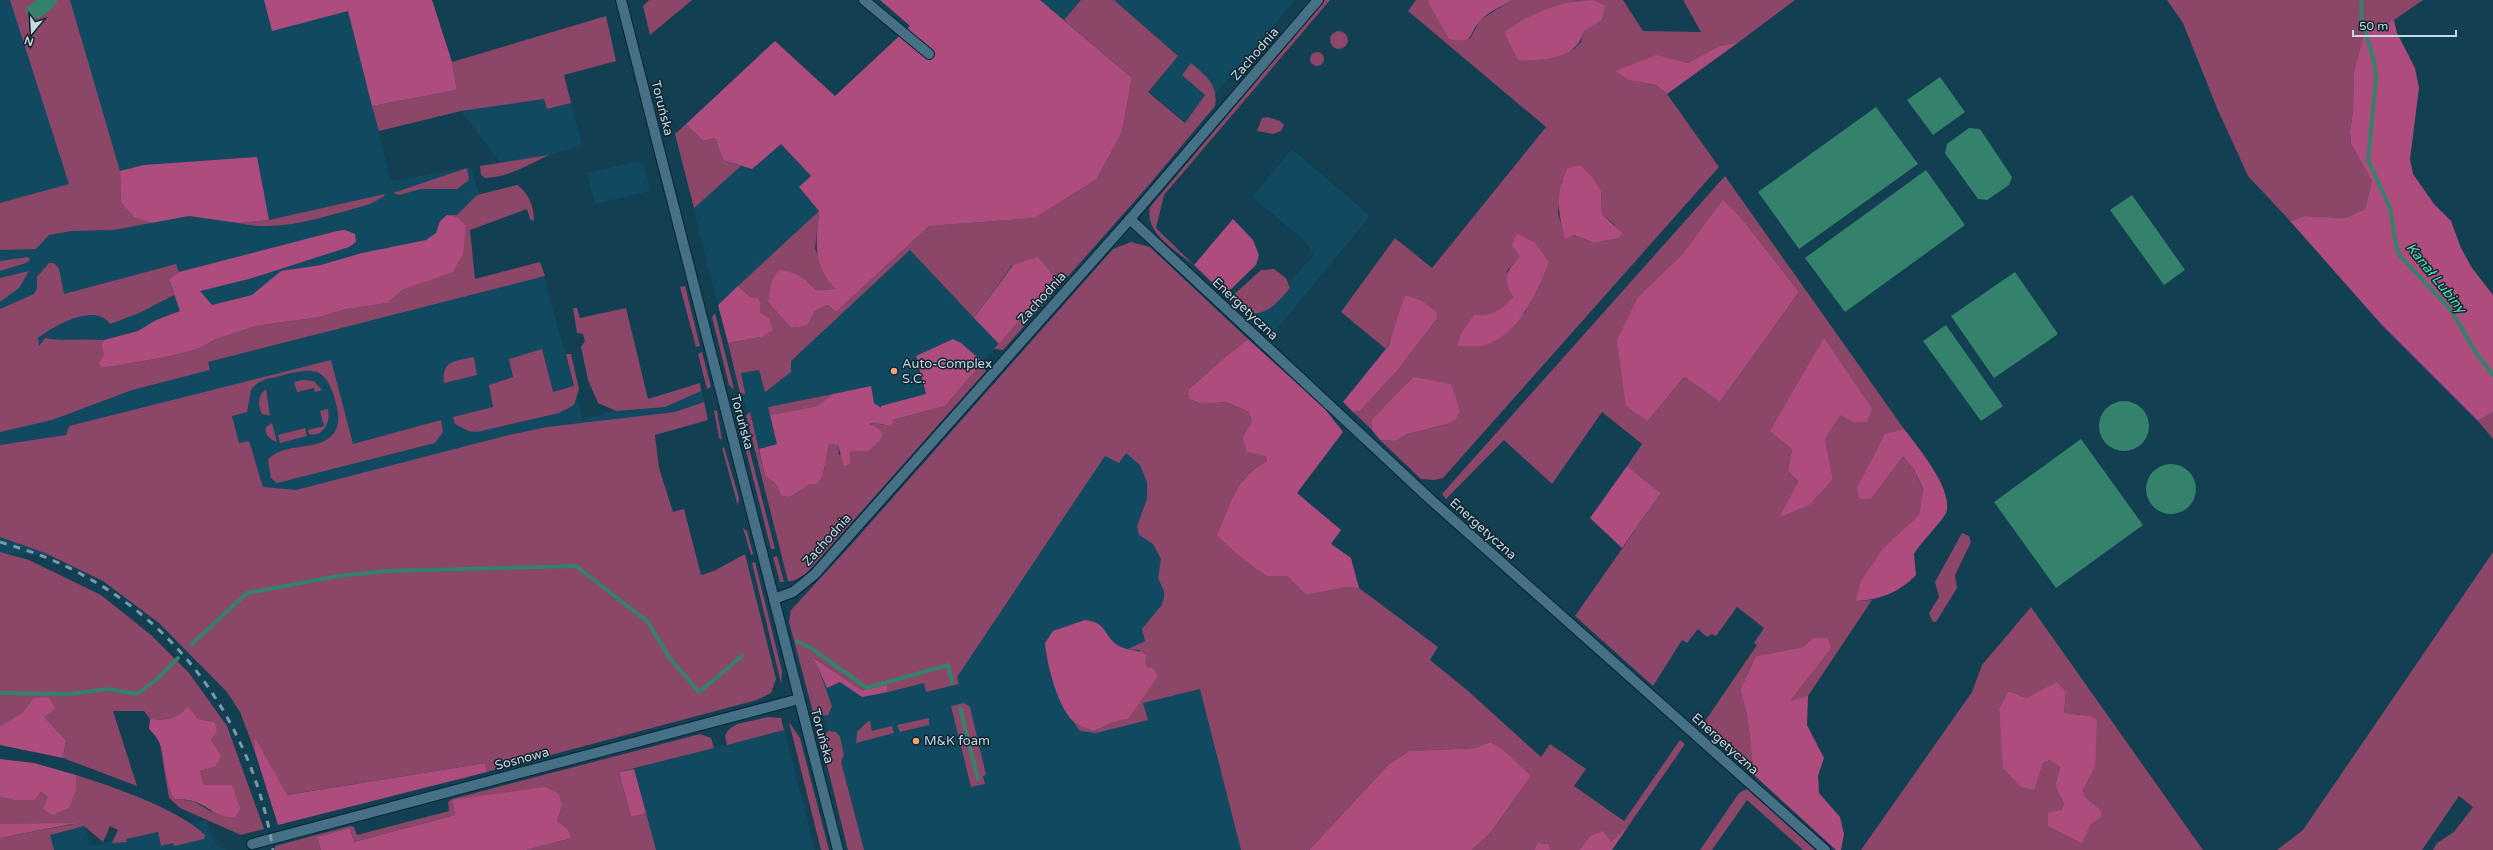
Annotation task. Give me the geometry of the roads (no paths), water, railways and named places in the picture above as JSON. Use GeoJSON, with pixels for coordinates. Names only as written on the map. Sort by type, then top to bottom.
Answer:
{"type":"FeatureCollection","features":[{"type":"Feature","properties":{"kind":"street","name":"Toruńska"},"geometry":{"type":"LineString","coordinates":[[621,0],[838,850]]}},
{"type":"Feature","properties":{"kind":"street"},"geometry":{"type":"LineString","coordinates":[[864,0],[929,54]]}},
{"type":"Feature","properties":{"kind":"street","name":"Zachodnia"},"geometry":{"type":"LineString","coordinates":[[774,599],[794,592],[814,574],[1130,219],[1318,0]]}},
{"type":"Feature","properties":{"kind":"street","name":"Energetyczna"},"geometry":{"type":"LineString","coordinates":[[1130,219],[1430,499],[1825,850]]}},
{"type":"Feature","properties":{"kind":"street","name":"Sosnowa"},"geometry":{"type":"LineString","coordinates":[[252,844],[799,699]]}},
{"type":"Feature","properties":{"kind":"waterway","name":"Kanał Lubiny"},"geometry":{"type":"LineString","coordinates":[[2361,0],[2362,20],[2374,61],[2376,79],[2368,160],[2390,208],[2396,245],[2400,256],[2451,310],[2476,353],[2493,375]]}},
{"type":"Feature","properties":{"kind":"waterway"},"geometry":{"type":"LineString","coordinates":[[191,645],[247,593],[338,576],[387,571],[576,566],[648,622],[668,656],[699,692],[742,656]]}},
{"type":"Feature","properties":{"kind":"waterway"},"geometry":{"type":"LineString","coordinates":[[797,641],[811,648],[867,688],[948,665],[952,682]]}},
{"type":"Feature","properties":{"kind":"waterway"},"geometry":{"type":"LineString","coordinates":[[0,693],[70,694],[108,689],[137,694],[157,679],[178,658]]}},
{"type":"Feature","properties":{"kind":"waterway"},"geometry":{"type":"LineString","coordinates":[[960,708],[978,779]]}},
{"type":"Feature","properties":{"kind":"railway"},"geometry":{"type":"LineString","coordinates":[[0,542],[60,563],[117,596],[152,623],[182,654],[209,688],[231,725],[250,765],[264,807],[273,850]]}},
{"type":"Feature","properties":{"kind":"place","name":"Auto-Complex S.C."},"geometry":{"type":"Point","coordinates":[894,371]}},
{"type":"Feature","properties":{"kind":"place","name":"M&K foam"},"geometry":{"type":"Point","coordinates":[916,741]}}]}
